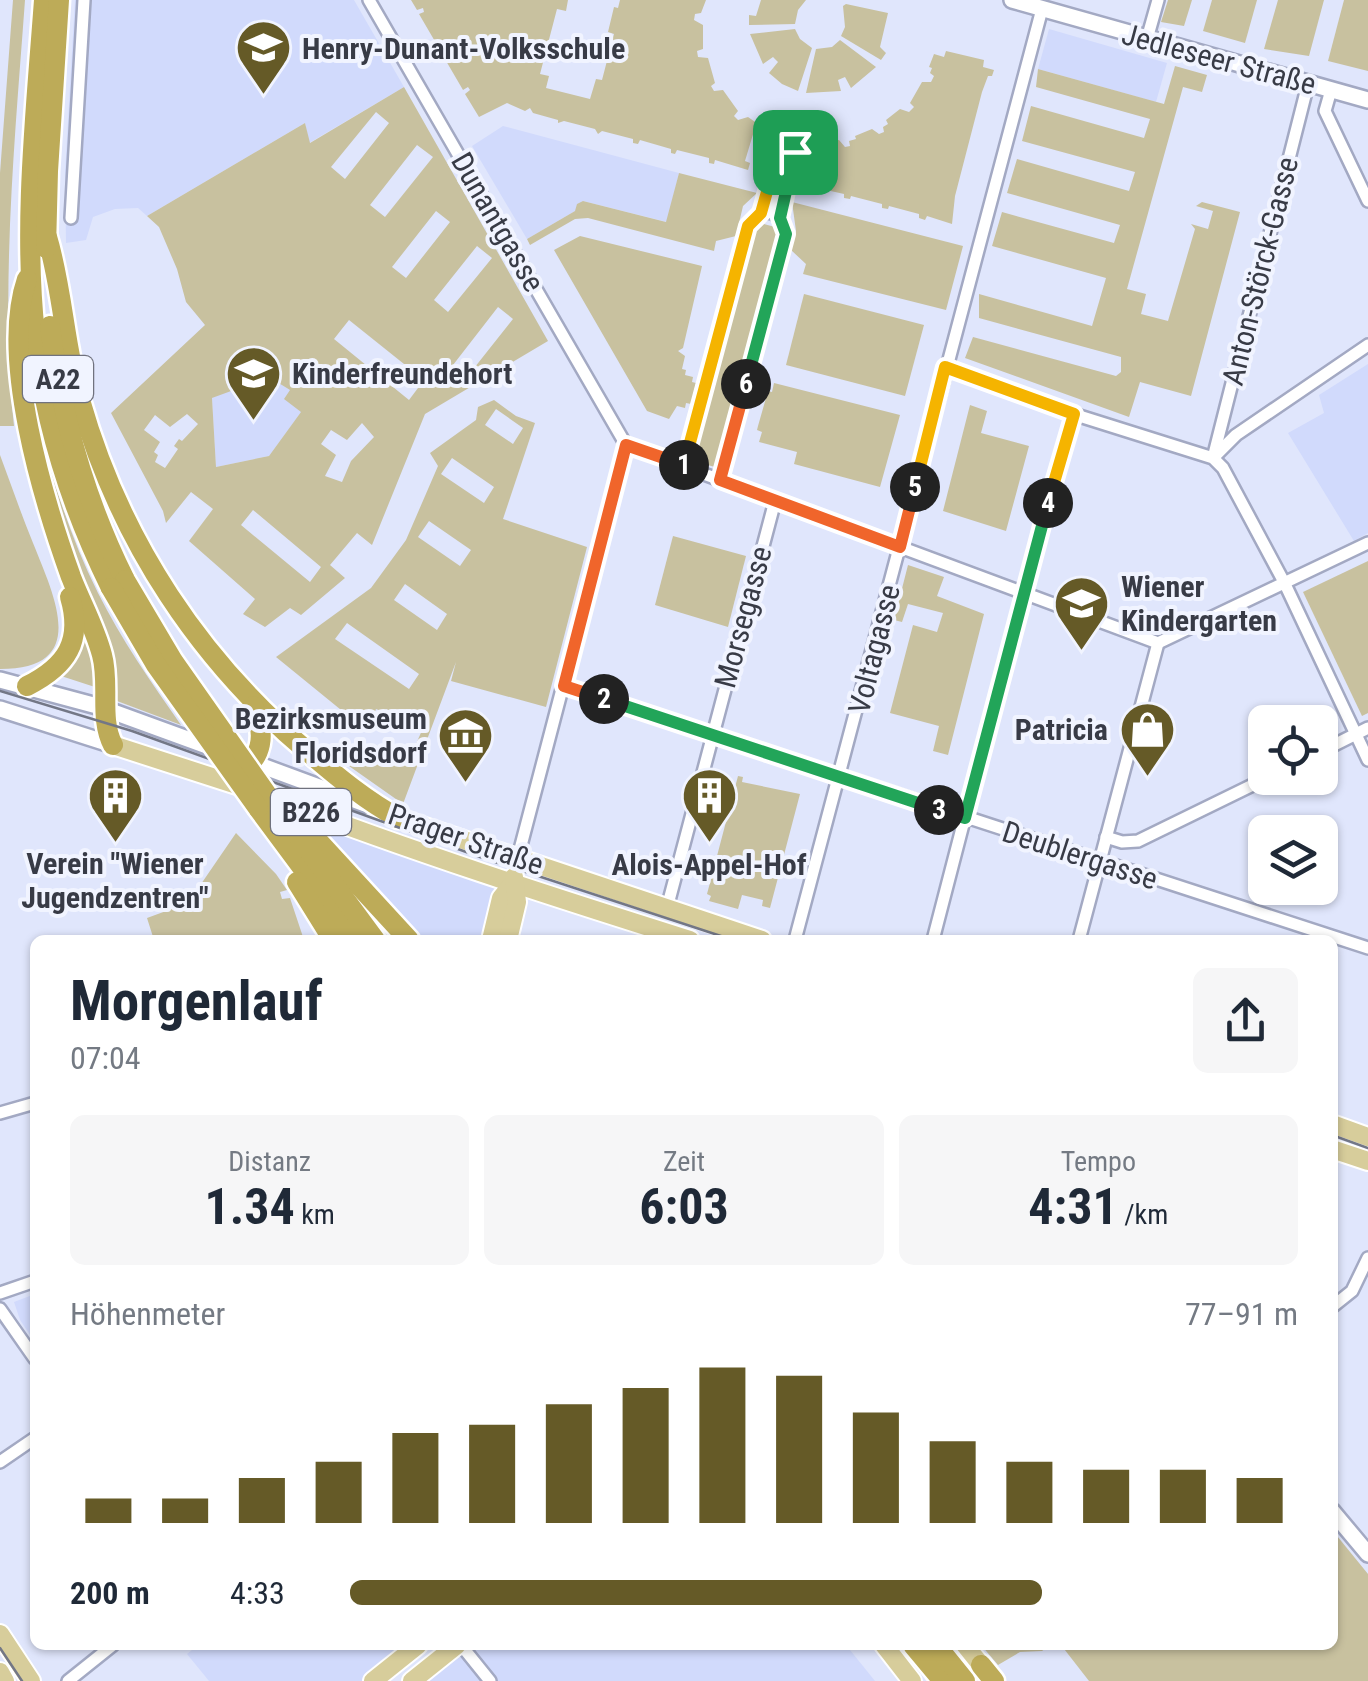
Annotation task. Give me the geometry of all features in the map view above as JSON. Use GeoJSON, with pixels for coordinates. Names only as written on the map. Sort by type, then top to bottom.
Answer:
{"type":"FeatureCollection","features":[{"type":"Feature","properties":{"kind":"highway","name":"A22"},"geometry":{"type":"LineString","coordinates":[[44,0],[33,164],[31,268],[35,334],[59,456],[89,520],[154,633],[371,935]]}},
{"type":"Feature","properties":{"kind":"highway","name":"A22"},"geometry":{"type":"LineString","coordinates":[[59,0],[46,237],[50,329],[59,389],[89,520],[111,588],[156,664],[352,935]]}},
{"type":"Feature","properties":{"kind":"highway"},"geometry":{"type":"LineString","coordinates":[[46,237],[56,266],[70,362],[104,475],[153,574],[255,709],[262,734],[254,762],[226,780]]}},
{"type":"Feature","properties":{"kind":"highway"},"geometry":{"type":"LineString","coordinates":[[31,268],[18,304],[20,370],[34,451],[70,575],[103,658],[109,738],[113,746]]}},
{"type":"Feature","properties":{"kind":"highway"},"geometry":{"type":"LineString","coordinates":[[28,686],[59,666],[72,642],[70,575]]}},
{"type":"Feature","properties":{"kind":"highway"},"geometry":{"type":"LineString","coordinates":[[244,692],[332,772],[398,818]]}},
{"type":"Feature","properties":{"kind":"highway"},"geometry":{"type":"LineString","coordinates":[[270,798],[307,830],[404,935]]}},
{"type":"Feature","properties":{"kind":"highway"},"geometry":{"type":"LineString","coordinates":[[283,843],[291,872],[330,935]]}},
{"type":"Feature","properties":{"kind":"highway"},"geometry":{"type":"LineString","coordinates":[[918,1650],[942,1681]]}},
{"type":"Feature","properties":{"kind":"highway"},"geometry":{"type":"LineString","coordinates":[[943,1650],[978,1677]]}},
{"type":"Feature","properties":{"kind":"main road","name":"Jedleseer Straße"},"geometry":{"type":"LineString","coordinates":[[1012,0],[1368,100]]}},
{"type":"Feature","properties":{"kind":"main road","name":"Prager Straße"},"geometry":{"type":"LineString","coordinates":[[0,680],[107,709],[398,818],[747,935]]}},
{"type":"Feature","properties":{"kind":"main road","name":"Prager Straße"},"geometry":{"type":"LineString","coordinates":[[0,709],[226,780],[442,862],[674,935]]}},
{"type":"Feature","properties":{"kind":"main road"},"geometry":{"type":"LineString","coordinates":[[509,935],[516,902],[513,883],[518,858]]}},
{"type":"Feature","properties":{"kind":"main road"},"geometry":{"type":"LineString","coordinates":[[492,935],[501,898],[513,883]]}},
{"type":"Feature","properties":{"kind":"main road"},"geometry":{"type":"LineString","coordinates":[[1338,1126],[1368,1136]]}},
{"type":"Feature","properties":{"kind":"main road"},"geometry":{"type":"LineString","coordinates":[[1338,1151],[1368,1161]]}},
{"type":"Feature","properties":{"kind":"main road"},"geometry":{"type":"LineString","coordinates":[[1338,1518],[1368,1554]]}},
{"type":"Feature","properties":{"kind":"main road"},"geometry":{"type":"LineString","coordinates":[[0,1634],[31,1681]]}},
{"type":"Feature","properties":{"kind":"main road"},"geometry":{"type":"LineString","coordinates":[[374,1681],[412,1650]]}},
{"type":"Feature","properties":{"kind":"main road"},"geometry":{"type":"LineString","coordinates":[[412,1681],[452,1650]]}},
{"type":"Feature","properties":{"kind":"main road"},"geometry":{"type":"LineString","coordinates":[[888,1650],[912,1681]]}},
{"type":"Feature","properties":{"kind":"main road"},"geometry":{"type":"LineString","coordinates":[[967,1650],[978,1677]]}},
{"type":"Feature","properties":{"kind":"main road"},"geometry":{"type":"LineString","coordinates":[[0,1672],[6,1681]]}},
{"type":"Feature","properties":{"kind":"street"},"geometry":{"type":"LineString","coordinates":[[72,218],[84,0]]}},
{"type":"Feature","properties":{"kind":"street","name":"Dunantgasse"},"geometry":{"type":"LineString","coordinates":[[370,0],[626,445]]}},
{"type":"Feature","properties":{"kind":"street"},"geometry":{"type":"LineString","coordinates":[[1146,39],[1158,0]]}},
{"type":"Feature","properties":{"kind":"street","name":"Voltagasse"},"geometry":{"type":"LineString","coordinates":[[796,935],[1042,8]]}},
{"type":"Feature","properties":{"kind":"street","name":"Anton-Störck-Gasse"},"geometry":{"type":"LineString","coordinates":[[1213,458],[1308,84]]}},
{"type":"Feature","properties":{"kind":"street"},"geometry":{"type":"LineString","coordinates":[[1331,90],[1325,110],[1368,202]]}},
{"type":"Feature","properties":{"kind":"street"},"geometry":{"type":"LineString","coordinates":[[684,466],[748,226],[761,213],[779,149],[789,145],[795,152],[780,218],[786,234],[720,480]]}},
{"type":"Feature","properties":{"kind":"street"},"geometry":{"type":"LineString","coordinates":[[761,213],[770,212],[780,218]]}},
{"type":"Feature","properties":{"kind":"street"},"geometry":{"type":"LineString","coordinates":[[1213,458],[1236,436],[1368,345]]}},
{"type":"Feature","properties":{"kind":"street"},"geometry":{"type":"LineString","coordinates":[[945,367],[1074,414],[1213,458],[1224,468],[1362,731],[1368,760]]}},
{"type":"Feature","properties":{"kind":"street"},"geometry":{"type":"LineString","coordinates":[[934,935],[1074,414]]}},
{"type":"Feature","properties":{"kind":"street"},"geometry":{"type":"LineString","coordinates":[[518,858],[626,445],[1158,643],[1368,543]]}},
{"type":"Feature","properties":{"kind":"street","name":"Morsegasse"},"geometry":{"type":"LineString","coordinates":[[667,908],[775,500]]}},
{"type":"Feature","properties":{"kind":"street"},"geometry":{"type":"LineString","coordinates":[[1080,935],[1158,643]]}},
{"type":"Feature","properties":{"kind":"street","name":"Deublergasse"},"geometry":{"type":"LineString","coordinates":[[564,686],[1328,935]]}},
{"type":"Feature","properties":{"kind":"street"},"geometry":{"type":"LineString","coordinates":[[1338,743],[1362,731]]}},
{"type":"Feature","properties":{"kind":"street"},"geometry":{"type":"LineString","coordinates":[[1106,837],[1122,842],[1138,840],[1248,787]]}},
{"type":"Feature","properties":{"kind":"street","name":"Deublergasse"},"geometry":{"type":"LineString","coordinates":[[1338,938],[1368,948]]}},
{"type":"Feature","properties":{"kind":"street"},"geometry":{"type":"LineString","coordinates":[[0,1113],[30,1104]]}},
{"type":"Feature","properties":{"kind":"street"},"geometry":{"type":"LineString","coordinates":[[1338,1302],[1352,1291],[1368,1258]]}},
{"type":"Feature","properties":{"kind":"street"},"geometry":{"type":"LineString","coordinates":[[0,1292],[30,1283]]}},
{"type":"Feature","properties":{"kind":"street"},"geometry":{"type":"LineString","coordinates":[[0,1310],[30,1353]]}},
{"type":"Feature","properties":{"kind":"street"},"geometry":{"type":"LineString","coordinates":[[0,1462],[30,1441]]}},
{"type":"Feature","properties":{"kind":"street"},"geometry":{"type":"LineString","coordinates":[[68,1681],[107,1650]]}},
{"type":"Feature","properties":{"kind":"street"},"geometry":{"type":"LineString","coordinates":[[463,1650],[490,1681]]}},
{"type":"Feature","properties":{"kind":"shaded area"},"geometry":{"type":"Polygon","coordinates":[[[13,0],[25,0],[9,268],[14,426],[0,426],[0,173],[13,0]]]}},
{"type":"Feature","properties":{"kind":"shaded area","name":"Henry-Dunant-Volksschule"},"geometry":{"type":"Polygon","coordinates":[[[75,0],[354,0],[404,87],[309,143],[305,123],[147,216],[138,208],[115,209],[93,217],[86,240],[66,243],[65,173],[75,0]]]}},
{"type":"Feature","properties":{"kind":"shaded area"},"geometry":{"type":"Polygon","coordinates":[[[411,0],[568,0],[566,11],[557,9],[540,74],[549,76],[546,88],[590,99],[596,79],[602,80],[614,34],[608,32],[614,7],[618,8],[620,0],[706,0],[694,20],[703,25],[703,49],[697,51],[698,57],[708,58],[715,83],[711,86],[714,91],[723,90],[738,111],[734,116],[738,120],[748,117],[761,126],[754,131],[745,161],[750,163],[748,170],[715,160],[714,164],[709,163],[709,158],[677,150],[671,153],[671,149],[640,140],[638,144],[633,139],[602,131],[598,134],[595,129],[564,121],[558,123],[530,108],[525,111],[507,103],[479,117],[465,94],[470,90],[463,90],[442,54],[446,48],[440,50],[419,14],[424,12],[423,8],[417,10],[411,0]]]}},
{"type":"Feature","properties":{"kind":"shaded area"},"geometry":{"type":"Polygon","coordinates":[[[761,0],[806,0],[798,10],[795,24],[749,25],[749,15],[756,16],[761,0]]]}},
{"type":"Feature","properties":{"kind":"shaded area"},"geometry":{"type":"Polygon","coordinates":[[[1168,0],[1192,0],[1184,26],[1161,22],[1168,0]]]}},
{"type":"Feature","properties":{"kind":"shaded area"},"geometry":{"type":"Polygon","coordinates":[[[1212,0],[1257,0],[1245,43],[1203,31],[1212,0]]]}},
{"type":"Feature","properties":{"kind":"shaded area"},"geometry":{"type":"Polygon","coordinates":[[[1278,0],[1324,0],[1309,56],[1264,49],[1278,0]]]}},
{"type":"Feature","properties":{"kind":"shaded area"},"geometry":{"type":"Polygon","coordinates":[[[1344,0],[1368,0],[1368,71],[1328,61],[1344,0]]]}},
{"type":"Feature","properties":{"kind":"shaded area"},"geometry":{"type":"Polygon","coordinates":[[[846,4],[888,13],[880,47],[886,53],[881,60],[841,36],[846,4]]]}},
{"type":"Feature","properties":{"kind":"shaded area"},"geometry":{"type":"Polygon","coordinates":[[[795,29],[812,48],[798,91],[769,73],[778,62],[773,57],[763,64],[750,34],[795,29]]]}},
{"type":"Feature","properties":{"kind":"shaded area"},"geometry":{"type":"Polygon","coordinates":[[[1049,29],[1167,63],[1156,102],[1038,69],[1049,29]]]}},
{"type":"Feature","properties":{"kind":"shaded area"},"geometry":{"type":"Polygon","coordinates":[[[840,40],[876,67],[851,88],[845,77],[838,80],[841,91],[806,93],[816,49],[832,47],[840,40]]]}},
{"type":"Feature","properties":{"kind":"shaded area"},"geometry":{"type":"Polygon","coordinates":[[[946,51],[984,60],[983,67],[994,70],[982,92],[955,196],[952,224],[927,216],[925,220],[919,214],[889,206],[882,208],[882,204],[851,196],[844,198],[844,194],[813,187],[823,142],[839,140],[845,147],[850,146],[849,141],[855,136],[872,129],[879,134],[884,132],[886,120],[900,109],[909,112],[914,107],[910,103],[922,82],[931,82],[934,76],[929,67],[934,54],[944,57],[946,51]]]}},
{"type":"Feature","properties":{"kind":"shaded area"},"geometry":{"type":"Polygon","coordinates":[[[1175,66],[1207,75],[1202,92],[1183,87],[1127,289],[1146,294],[1141,314],[1168,321],[1195,229],[1191,224],[1208,229],[1213,211],[1196,206],[1202,202],[1240,212],[1191,396],[1140,382],[1129,417],[965,358],[973,337],[1116,376],[1121,372],[1121,357],[979,318],[979,294],[1092,326],[1106,278],[992,246],[1002,212],[1114,243],[1120,225],[1007,193],[1017,159],[1129,191],[1135,172],[1022,141],[1031,106],[1144,138],[1150,119],[1036,87],[1038,69],[1164,104],[1175,66]]]}},
{"type":"Feature","properties":{"kind":"shaded area"},"geometry":{"type":"Polygon","coordinates":[[[404,87],[548,341],[425,414],[372,545],[357,533],[330,565],[345,578],[301,615],[290,608],[265,627],[243,614],[255,599],[189,541],[213,509],[191,492],[166,523],[111,413],[205,325],[186,302],[159,227],[147,216],[305,123],[310,143],[404,87]],[[376,112],[331,167],[345,179],[389,123],[376,112]],[[417,145],[370,205],[385,217],[433,157],[417,145]],[[436,211],[392,267],[406,278],[450,222],[436,211]],[[477,246],[434,300],[448,312],[492,258],[477,246]],[[498,307],[453,365],[467,377],[513,319],[498,307]],[[349,320],[334,339],[409,400],[424,380],[349,320]],[[259,371],[242,387],[212,398],[216,467],[269,456],[301,412],[284,399],[290,390],[259,371]],[[187,414],[170,427],[155,415],[144,430],[160,442],[154,452],[158,455],[155,462],[165,468],[178,449],[174,446],[179,439],[182,441],[198,424],[187,414]],[[362,423],[347,440],[331,430],[321,444],[336,455],[325,476],[342,482],[351,461],[374,437],[362,423]],[[253,510],[241,525],[310,582],[321,567],[253,510]]]}},
{"type":"Feature","properties":{"kind":"shaded area"},"geometry":{"type":"Polygon","coordinates":[[[503,126],[679,173],[667,222],[583,201],[575,211],[527,239],[472,146],[503,126]]]}},
{"type":"Feature","properties":{"kind":"shaded area"},"geometry":{"type":"Polygon","coordinates":[[[679,173],[757,193],[743,206],[736,236],[716,241],[714,251],[588,218],[575,219],[530,245],[527,239],[575,211],[583,201],[666,222],[679,173]]]}},
{"type":"Feature","properties":{"kind":"shaded area"},"geometry":{"type":"Polygon","coordinates":[[[792,202],[963,246],[946,310],[803,274],[806,264],[791,250],[796,231],[792,202]]]}},
{"type":"Feature","properties":{"kind":"shaded area"},"geometry":{"type":"Polygon","coordinates":[[[760,223],[775,227],[780,240],[720,464],[715,467],[700,463],[692,454],[753,226],[760,223]]]}},
{"type":"Feature","properties":{"kind":"shaded area"},"geometry":{"type":"Polygon","coordinates":[[[580,236],[702,266],[683,348],[678,351],[685,356],[685,375],[693,377],[692,382],[696,383],[691,404],[686,403],[685,408],[677,406],[669,419],[647,411],[554,250],[580,236]]]}},
{"type":"Feature","properties":{"kind":"shaded area"},"geometry":{"type":"Polygon","coordinates":[[[804,294],[924,325],[905,396],[786,365],[804,294]]]}},
{"type":"Feature","properties":{"kind":"shaded area"},"geometry":{"type":"Polygon","coordinates":[[[1368,364],[1368,533],[1354,541],[1288,433],[1324,413],[1319,395],[1368,364]]]}},
{"type":"Feature","properties":{"kind":"shaded area","name":"Kinderfreundehort"},"geometry":{"type":"Polygon","coordinates":[[[259,371],[290,390],[302,411],[269,456],[216,467],[212,398],[251,380],[259,371]]]}},
{"type":"Feature","properties":{"kind":"shaded area"},"geometry":{"type":"Polygon","coordinates":[[[774,383],[900,415],[880,487],[794,464],[797,452],[759,442],[762,432],[757,430],[758,426],[774,383]]]}},
{"type":"Feature","properties":{"kind":"shaded area"},"geometry":{"type":"Polygon","coordinates":[[[31,393],[58,495],[87,569],[126,644],[181,725],[117,701],[111,658],[51,496],[31,393]]]}},
{"type":"Feature","properties":{"kind":"shaded area"},"geometry":{"type":"Polygon","coordinates":[[[494,400],[516,416],[535,423],[503,519],[587,547],[546,707],[451,681],[456,662],[403,804],[339,759],[357,748],[374,745],[392,749],[409,760],[423,728],[416,721],[376,709],[370,724],[350,728],[341,720],[346,714],[276,657],[371,588],[406,540],[438,466],[430,453],[476,420],[478,407],[494,400]],[[496,409],[485,425],[513,444],[523,428],[496,409]],[[452,458],[441,474],[484,503],[494,487],[452,458]],[[429,521],[418,537],[460,566],[471,550],[429,521]],[[405,584],[394,600],[437,630],[447,614],[405,584]],[[347,623],[335,639],[409,689],[419,674],[347,623]]]}},
{"type":"Feature","properties":{"kind":"shaded area"},"geometry":{"type":"Polygon","coordinates":[[[970,405],[987,411],[981,433],[1029,446],[1006,531],[943,511],[970,405]]]}},
{"type":"Feature","properties":{"kind":"shaded area"},"geometry":{"type":"Polygon","coordinates":[[[0,455],[50,585],[58,626],[56,643],[46,657],[28,666],[0,669],[0,455]]]}},
{"type":"Feature","properties":{"kind":"shaded area"},"geometry":{"type":"Polygon","coordinates":[[[673,536],[746,556],[728,627],[655,605],[673,536]]]}},
{"type":"Feature","properties":{"kind":"shaded area"},"geometry":{"type":"Polygon","coordinates":[[[1368,561],[1368,713],[1362,716],[1303,592],[1368,561]]]}},
{"type":"Feature","properties":{"kind":"shaded area"},"geometry":{"type":"Polygon","coordinates":[[[908,565],[944,577],[937,596],[984,614],[948,755],[933,751],[939,726],[890,713],[913,625],[937,632],[943,613],[908,604],[902,622],[894,620],[908,565]]]}},
{"type":"Feature","properties":{"kind":"shaded area"},"geometry":{"type":"Polygon","coordinates":[[[85,628],[101,689],[58,675],[85,628]]]}},
{"type":"Feature","properties":{"kind":"shaded area"},"geometry":{"type":"Polygon","coordinates":[[[738,776],[743,777],[742,782],[800,794],[770,908],[762,906],[763,900],[742,895],[738,909],[709,901],[711,896],[707,894],[738,776]]]}},
{"type":"Feature","properties":{"kind":"shaded area"},"geometry":{"type":"Polygon","coordinates":[[[289,792],[506,877],[495,935],[415,935],[322,834],[289,792]]]}},
{"type":"Feature","properties":{"kind":"shaded area"},"geometry":{"type":"Polygon","coordinates":[[[236,833],[287,890],[280,892],[282,899],[290,898],[302,935],[152,935],[147,918],[188,903],[236,833]]]}},
{"type":"Feature","properties":{"kind":"shaded area"},"geometry":{"type":"Polygon","coordinates":[[[30,1296],[30,1335],[20,1320],[14,1302],[30,1296]]]}},
{"type":"Feature","properties":{"kind":"shaded area"},"geometry":{"type":"Polygon","coordinates":[[[1338,1537],[1368,1574],[1368,1681],[1089,1681],[1065,1650],[1338,1650],[1338,1537]]]}},
{"type":"Feature","properties":{"kind":"shaded area"},"geometry":{"type":"Polygon","coordinates":[[[192,1650],[405,1650],[365,1681],[209,1681],[187,1654],[192,1650]]]}},
{"type":"Feature","properties":{"kind":"shaded area"},"geometry":{"type":"Polygon","coordinates":[[[463,1650],[850,1650],[875,1681],[426,1681],[463,1650]]]}},
{"type":"Feature","properties":{"kind":"shaded area"},"geometry":{"type":"Polygon","coordinates":[[[985,1650],[1043,1650],[1020,1652],[998,1665],[985,1650]]]}},
{"type":"Feature","properties":{"kind":"tram line"},"geometry":{"type":"LineString","coordinates":[[0,691],[132,731],[480,857],[718,935]]}},
{"type":"Feature","properties":{"kind":"tram line"},"geometry":{"type":"LineString","coordinates":[[1338,1137],[1368,1148]]}},
{"type":"Feature","properties":{"kind":"tram line"},"geometry":{"type":"LineString","coordinates":[[0,1648],[22,1681]]}},
{"type":"Feature","properties":{"kind":"place","name":"Henry-Dunant-Volksschule"},"geometry":{"type":"Point","coordinates":[263,97]}},
{"type":"Feature","properties":{"kind":"place","name":"Kinderfreundehort"},"geometry":{"type":"Point","coordinates":[253,422]}},
{"type":"Feature","properties":{"kind":"place","name":"Wiener Kindergarten"},"geometry":{"type":"Point","coordinates":[1082,652]}},
{"type":"Feature","properties":{"kind":"place","name":"Patricia"},"geometry":{"type":"Point","coordinates":[1147,778]}},
{"type":"Feature","properties":{"kind":"place","name":"Bezirksmuseum Floridsdorf"},"geometry":{"type":"Point","coordinates":[466,784]}},
{"type":"Feature","properties":{"kind":"place","name":"Verein \"Wiener Jugendzentren\""},"geometry":{"type":"Point","coordinates":[115,844]}},
{"type":"Feature","properties":{"kind":"place","name":"Alois-Appel-Hof"},"geometry":{"type":"Point","coordinates":[709,845]}},
{"type":"Feature","properties":{"kind":"route"},"geometry":{"type":"LineString","coordinates":[[789,145],[795,152],[780,218],[786,234],[720,480],[900,547],[945,367],[1074,414],[965,818],[564,686],[626,445],[684,466],[748,226],[761,213],[779,149],[789,145]]}}]}
